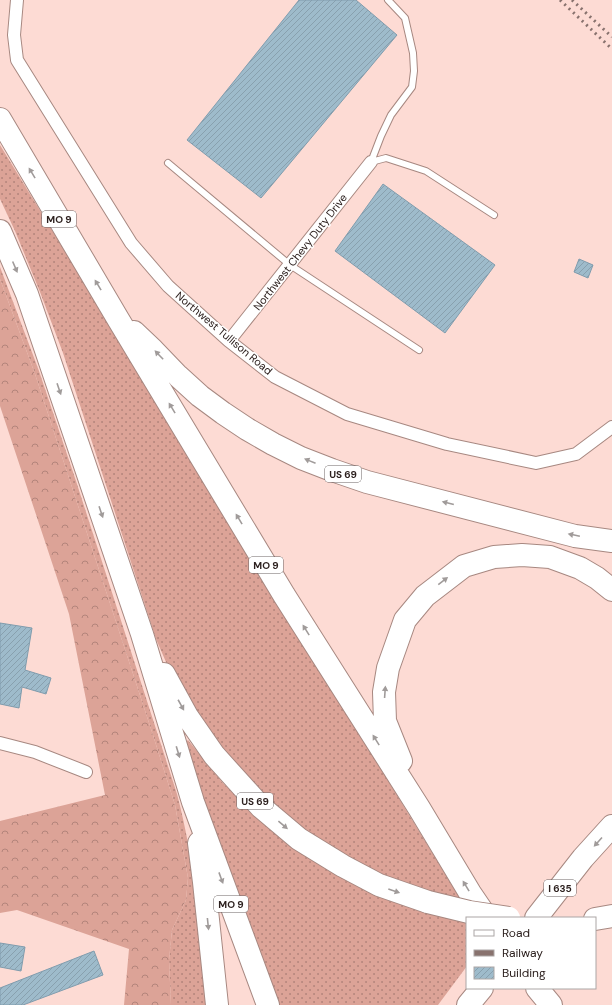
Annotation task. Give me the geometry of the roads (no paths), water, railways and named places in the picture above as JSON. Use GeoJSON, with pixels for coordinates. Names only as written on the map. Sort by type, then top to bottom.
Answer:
{"type":"FeatureCollection","features":[{"type":"Feature","properties":{"kind":"highway","name":"MO 9"},"geometry":{"type":"LineString","coordinates":[[0,119],[284,595],[419,808],[470,893],[487,917]]}},
{"type":"Feature","properties":{"kind":"highway","name":"MO 9"},"geometry":{"type":"LineString","coordinates":[[0,231],[27,294],[142,634],[193,802],[268,1005]]}},
{"type":"Feature","properties":{"kind":"highway","name":"US 69"},"geometry":{"type":"LineString","coordinates":[[118,318],[154,350],[178,376],[200,396],[247,429],[301,458],[367,482],[575,536],[612,541]]}},
{"type":"Feature","properties":{"kind":"highway"},"geometry":{"type":"LineString","coordinates":[[419,808],[385,721],[384,692],[388,668],[405,620],[425,596],[464,566],[494,557],[522,555],[550,557],[580,568],[597,578],[612,590]]}},
{"type":"Feature","properties":{"kind":"highway","name":"US 69"},"geometry":{"type":"LineString","coordinates":[[142,634],[187,716],[214,755],[261,807],[299,839],[343,866],[379,885],[428,902],[469,912],[502,917]]}},
{"type":"Feature","properties":{"kind":"highway"},"geometry":{"type":"LineString","coordinates":[[193,802],[204,882],[217,1005]]}},
{"type":"Feature","properties":{"kind":"highway","name":"I 635"},"geometry":{"type":"LineString","coordinates":[[537,917],[583,858],[612,826]]}},
{"type":"Feature","properties":{"kind":"highway"},"geometry":{"type":"LineString","coordinates":[[596,919],[612,916]]}},
{"type":"Feature","properties":{"kind":"highway"},"geometry":{"type":"LineString","coordinates":[[468,1005],[481,989]]}},
{"type":"Feature","properties":{"kind":"highway"},"geometry":{"type":"LineString","coordinates":[[538,989],[551,1005]]}},
{"type":"Feature","properties":{"kind":"street","name":"Northwest Tullison Road"},"geometry":{"type":"LineString","coordinates":[[17,0],[14,35],[17,60],[130,243],[168,286],[229,341],[275,377],[347,414],[447,444],[536,463],[576,454],[612,427]]}},
{"type":"Feature","properties":{"kind":"street","name":"Northwest Chevy Duty Drive"},"geometry":{"type":"LineString","coordinates":[[229,341],[371,162]]}},
{"type":"Feature","properties":{"kind":"street"},"geometry":{"type":"LineString","coordinates":[[0,744],[35,752],[86,772]]}},
{"type":"Feature","properties":{"kind":"lane"},"geometry":{"type":"LineString","coordinates":[[371,162],[391,115],[412,87],[414,71],[413,53],[405,18],[388,0]]}},
{"type":"Feature","properties":{"kind":"lane"},"geometry":{"type":"LineString","coordinates":[[371,162],[386,158],[426,171],[494,215]]}},
{"type":"Feature","properties":{"kind":"lane"},"geometry":{"type":"LineString","coordinates":[[168,163],[290,265],[419,350]]}},
{"type":"Feature","properties":{"kind":"railway"},"geometry":{"type":"LineString","coordinates":[[560,0],[612,49]]}},
{"type":"Feature","properties":{"kind":"railway"},"geometry":{"type":"LineString","coordinates":[[572,0],[612,37]]}}]}
